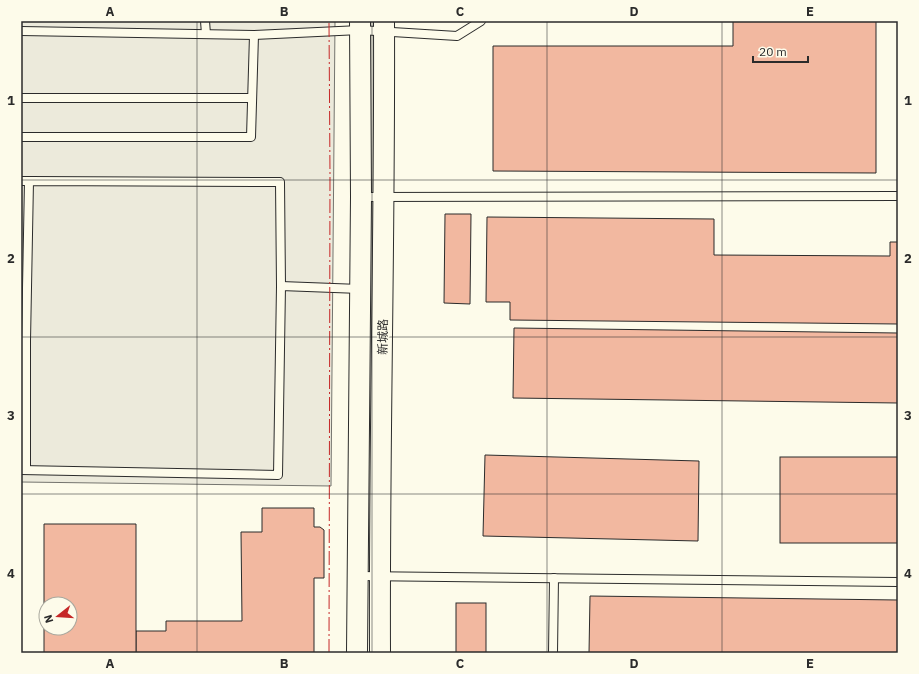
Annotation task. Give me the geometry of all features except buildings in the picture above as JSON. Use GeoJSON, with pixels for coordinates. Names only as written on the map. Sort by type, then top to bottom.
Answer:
{"type":"FeatureCollection","features":[{"type":"Feature","properties":{"kind":"street","name":"新城路"},"geometry":{"type":"LineString","coordinates":[[357,653],[361,197],[360,26]]}},
{"type":"Feature","properties":{"kind":"street","name":"新城路"},"geometry":{"type":"LineString","coordinates":[[380,653],[385,197],[384,26]]}},
{"type":"Feature","properties":{"kind":"lane"},"geometry":{"type":"LineString","coordinates":[[205,21],[206,34]]}},
{"type":"Feature","properties":{"kind":"lane"},"geometry":{"type":"LineString","coordinates":[[21,31],[254,35],[360,26],[384,26],[457,36],[481,21]]}},
{"type":"Feature","properties":{"kind":"lane"},"geometry":{"type":"LineString","coordinates":[[21,137],[251,137],[254,35]]}},
{"type":"Feature","properties":{"kind":"lane"},"geometry":{"type":"LineString","coordinates":[[21,98],[252,98]]}},
{"type":"Feature","properties":{"kind":"lane"},"geometry":{"type":"LineString","coordinates":[[25,181],[280,182],[281,286],[278,475],[23,470],[25,181]]}},
{"type":"Feature","properties":{"kind":"lane"},"geometry":{"type":"LineString","coordinates":[[361,197],[898,196]]}},
{"type":"Feature","properties":{"kind":"lane"},"geometry":{"type":"LineString","coordinates":[[281,286],[360,289]]}},
{"type":"Feature","properties":{"kind":"lane"},"geometry":{"type":"LineString","coordinates":[[357,576],[898,582]]}},
{"type":"Feature","properties":{"kind":"lane"},"geometry":{"type":"LineString","coordinates":[[553,653],[554,578]]}},
{"type":"Feature","properties":{"kind":"shaded area"},"geometry":{"type":"Polygon","coordinates":[[[21,21],[335,21],[331,486],[21,482],[21,21]]]}},
{"type":"Feature","properties":{"kind":"power"},"geometry":{"type":"LineString","coordinates":[[329,21],[329,653]]}}]}
